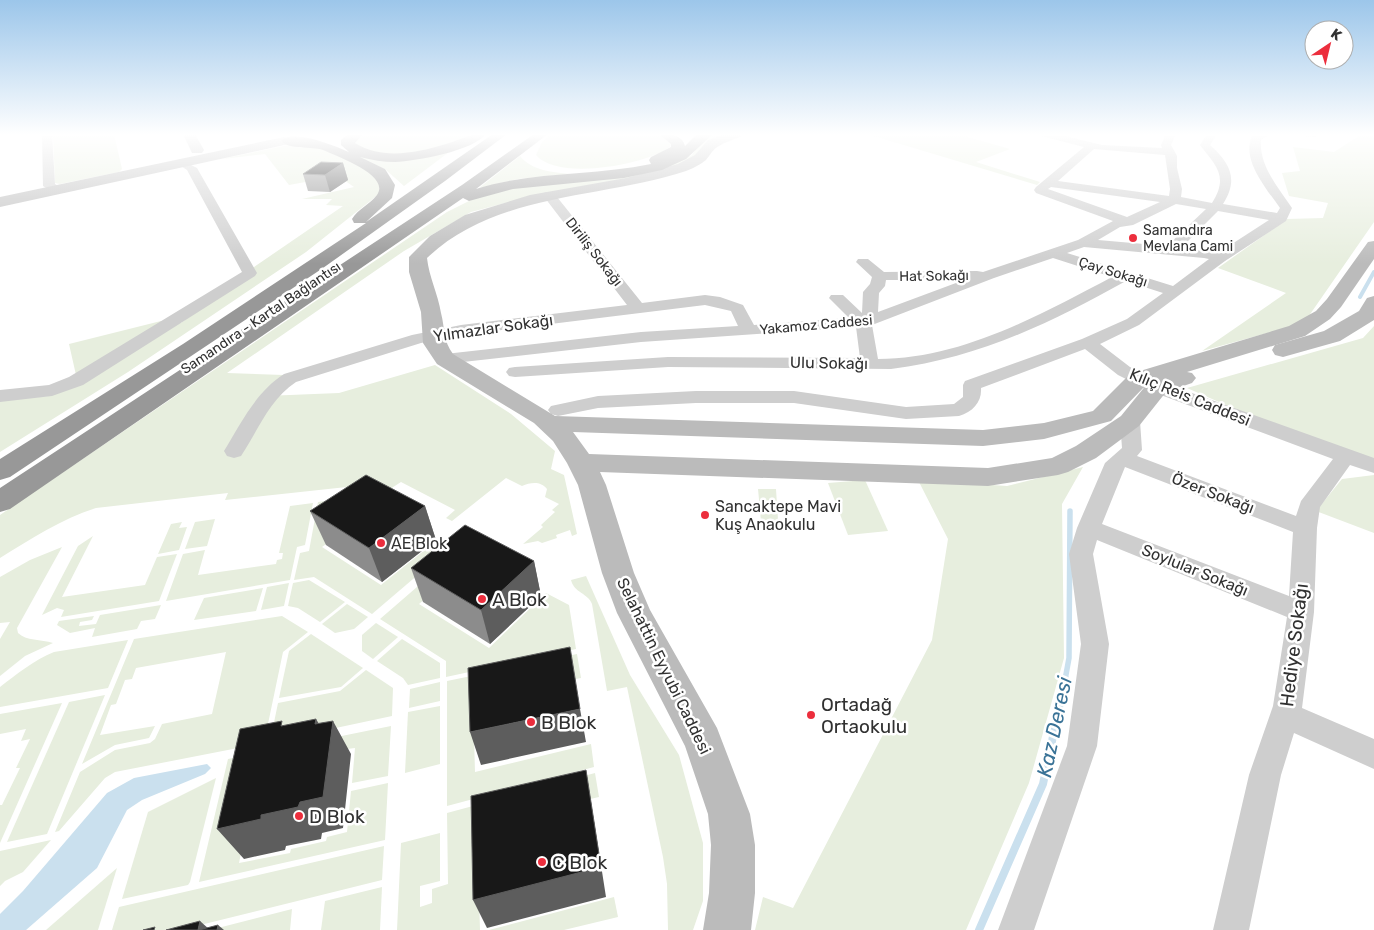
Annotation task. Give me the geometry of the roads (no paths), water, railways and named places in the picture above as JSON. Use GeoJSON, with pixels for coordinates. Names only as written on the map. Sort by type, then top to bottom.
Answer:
{"type":"FeatureCollection","features":[{"type":"Feature","properties":{"kind":"highway"},"geometry":{"type":"LineString","coordinates":[[349,228],[374,208],[386,195],[387,185],[383,177]]}},
{"type":"Feature","properties":{"kind":"highway"},"geometry":{"type":"LineString","coordinates":[[0,461],[378,209],[421,177]]}},
{"type":"Feature","properties":{"kind":"highway","name":"Samandıra - Kartal Bağlantısı"},"geometry":{"type":"LineString","coordinates":[[0,471],[176,358],[442,177]]}},
{"type":"Feature","properties":{"kind":"highway","name":"Samandıra - Kartal Bağlantısı"},"geometry":{"type":"LineString","coordinates":[[0,493],[309,286],[402,221],[460,177]]}},
{"type":"Feature","properties":{"kind":"highway"},"geometry":{"type":"LineString","coordinates":[[0,502],[482,177]]}},
{"type":"Feature","properties":{"kind":"highway"},"geometry":{"type":"LineString","coordinates":[[389,240],[447,206],[486,190],[528,181],[576,177]]}},
{"type":"Feature","properties":{"kind":"main road"},"geometry":{"type":"LineString","coordinates":[[0,202],[115,177]]}},
{"type":"Feature","properties":{"kind":"main road","name":"Selahattin Eyyubi Caddesi"},"geometry":{"type":"LineString","coordinates":[[644,177],[549,195],[471,219],[436,240],[418,257],[419,272],[430,312],[432,336],[438,352],[446,359],[543,418],[553,416],[592,485],[618,573],[634,614],[702,741],[729,814],[734,845],[732,893],[727,930]]}},
{"type":"Feature","properties":{"kind":"main road"},"geometry":{"type":"LineString","coordinates":[[553,416],[983,438],[1044,431],[1102,416],[1147,383],[1297,331],[1323,315],[1334,303],[1374,246]]}},
{"type":"Feature","properties":{"kind":"main road"},"geometry":{"type":"LineString","coordinates":[[1147,383],[1212,369],[1332,336],[1367,315],[1374,302]]}},
{"type":"Feature","properties":{"kind":"main road"},"geometry":{"type":"LineString","coordinates":[[581,463],[988,477],[1058,466],[1086,452],[1130,421],[1147,383]]}},
{"type":"Feature","properties":{"kind":"street"},"geometry":{"type":"LineString","coordinates":[[49,177],[49,186],[58,190]]}},
{"type":"Feature","properties":{"kind":"street"},"geometry":{"type":"LineString","coordinates":[[0,396],[46,391],[76,381],[250,273],[196,177]]}},
{"type":"Feature","properties":{"kind":"street"},"geometry":{"type":"LineString","coordinates":[[1056,177],[1040,190],[1128,222]]}},
{"type":"Feature","properties":{"kind":"street"},"geometry":{"type":"LineString","coordinates":[[1174,177],[1177,194],[1174,200]]}},
{"type":"Feature","properties":{"kind":"street"},"geometry":{"type":"LineString","coordinates":[[1171,250],[1180,240],[1205,220],[1216,207],[1227,180],[1226,177]]}},
{"type":"Feature","properties":{"kind":"street"},"geometry":{"type":"LineString","coordinates":[[553,416],[598,402],[696,397],[794,397],[906,413],[959,410],[972,399],[972,385],[1088,343],[1133,322],[1220,258],[1281,218],[1286,208],[1267,177]]}},
{"type":"Feature","properties":{"kind":"street"},"geometry":{"type":"LineString","coordinates":[[1050,183],[1174,200],[1281,218]]}},
{"type":"Feature","properties":{"kind":"street","name":"Diriliş Sokağı"},"geometry":{"type":"LineString","coordinates":[[549,195],[639,309]]}},
{"type":"Feature","properties":{"kind":"street","name":"Yakamoz Caddesi"},"geometry":{"type":"LineString","coordinates":[[446,359],[641,337],[867,322],[989,275],[1083,243],[1116,224],[1128,222],[1174,200]]}},
{"type":"Feature","properties":{"kind":"street"},"geometry":{"type":"LineString","coordinates":[[1083,243],[1171,250],[1220,258]]}},
{"type":"Feature","properties":{"kind":"street","name":"Çay Sokağı"},"geometry":{"type":"LineString","coordinates":[[1052,253],[1174,291]]}},
{"type":"Feature","properties":{"kind":"street"},"geometry":{"type":"LineString","coordinates":[[863,262],[880,276],[877,286],[871,292],[837,298],[867,322]]}},
{"type":"Feature","properties":{"kind":"street","name":"Hat Sokağı"},"geometry":{"type":"LineString","coordinates":[[880,276],[989,275]]}},
{"type":"Feature","properties":{"kind":"street","name":"Ulu Sokağı"},"geometry":{"type":"LineString","coordinates":[[515,372],[668,362],[870,364],[923,361],[965,349],[1041,320],[1124,276]]}},
{"type":"Feature","properties":{"kind":"street"},"geometry":{"type":"LineString","coordinates":[[870,364],[867,322],[871,292]]}},
{"type":"Feature","properties":{"kind":"street","name":"Yılmazlar Sokağı"},"geometry":{"type":"LineString","coordinates":[[234,451],[271,392],[282,382],[330,365],[432,336],[474,328],[704,300],[720,302],[737,308],[749,331]]}},
{"type":"Feature","properties":{"kind":"street","name":"Kılıç Reis Caddesi"},"geometry":{"type":"LineString","coordinates":[[1088,343],[1124,371],[1147,383],[1374,466]]}},
{"type":"Feature","properties":{"kind":"street"},"geometry":{"type":"LineString","coordinates":[[1016,930],[1082,746],[1095,644],[1082,554],[1088,528],[1116,463],[1132,450],[1130,421]]}},
{"type":"Feature","properties":{"kind":"street","name":"Hediye Sokağı"},"geometry":{"type":"LineString","coordinates":[[1231,930],[1265,775],[1286,714],[1301,612],[1305,528],[1308,506],[1346,456]]}},
{"type":"Feature","properties":{"kind":"street","name":"Özer Sokağı"},"geometry":{"type":"LineString","coordinates":[[1122,458],[1305,528]]}},
{"type":"Feature","properties":{"kind":"street","name":"Soylular Sokağı"},"geometry":{"type":"LineString","coordinates":[[1088,528],[1301,612]]}},
{"type":"Feature","properties":{"kind":"street"},"geometry":{"type":"LineString","coordinates":[[1286,714],[1374,754]]}},
{"type":"Feature","properties":{"kind":"water"},"geometry":{"type":"Polygon","coordinates":[[[207,764],[211,768],[205,774],[142,800],[127,810],[97,868],[26,930],[0,930],[0,914],[23,891],[107,793],[134,778],[207,764]]]}},
{"type":"Feature","properties":{"kind":"waterway","name":"Kaz Deresi"},"geometry":{"type":"LineString","coordinates":[[1360,297],[1374,272]]}},
{"type":"Feature","properties":{"kind":"waterway","name":"Kaz Deresi"},"geometry":{"type":"LineString","coordinates":[[1065,680],[1069,658],[1070,511]]}},
{"type":"Feature","properties":{"kind":"waterway","name":"Kaz Deresi"},"geometry":{"type":"LineString","coordinates":[[979,930],[1043,784],[1065,679]]}},
{"type":"Feature","properties":{"kind":"place","name":"Samandıra Mevlana Cami"},"geometry":{"type":"Point","coordinates":[1133,238]}},
{"type":"Feature","properties":{"kind":"place","name":"Sancaktepe Mavi Kuş Anaokulu"},"geometry":{"type":"Point","coordinates":[705,515]}},
{"type":"Feature","properties":{"kind":"place","name":"AE Blok"},"geometry":{"type":"Point","coordinates":[381,543]}},
{"type":"Feature","properties":{"kind":"place","name":"A Blok"},"geometry":{"type":"Point","coordinates":[482,599]}},
{"type":"Feature","properties":{"kind":"place","name":"Ortadağ Ortaokulu"},"geometry":{"type":"Point","coordinates":[811,715]}},
{"type":"Feature","properties":{"kind":"place","name":"B Blok"},"geometry":{"type":"Point","coordinates":[531,722]}},
{"type":"Feature","properties":{"kind":"place","name":"D Blok"},"geometry":{"type":"Point","coordinates":[299,816]}},
{"type":"Feature","properties":{"kind":"place","name":"C Blok"},"geometry":{"type":"Point","coordinates":[542,862]}}]}
